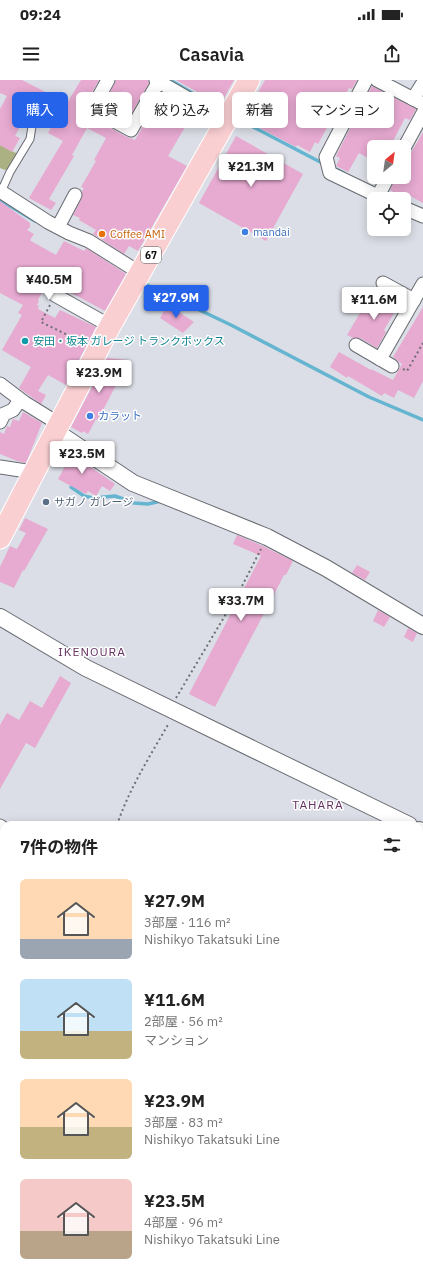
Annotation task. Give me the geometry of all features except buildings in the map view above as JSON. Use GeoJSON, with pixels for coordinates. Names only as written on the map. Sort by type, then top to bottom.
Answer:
{"type":"FeatureCollection","features":[{"type":"Feature","properties":{"kind":"main road","name":"67"},"geometry":{"type":"LineString","coordinates":[[0,538],[110,326],[249,80]]}},
{"type":"Feature","properties":{"kind":"street"},"geometry":{"type":"LineString","coordinates":[[108,80],[92,109],[130,130],[158,81],[227,121]]}},
{"type":"Feature","properties":{"kind":"street"},"geometry":{"type":"LineString","coordinates":[[366,80],[326,157],[330,173],[369,192]]}},
{"type":"Feature","properties":{"kind":"street"},"geometry":{"type":"LineString","coordinates":[[376,80],[418,101],[423,83]]}},
{"type":"Feature","properties":{"kind":"street"},"geometry":{"type":"LineString","coordinates":[[408,140],[423,113]]}},
{"type":"Feature","properties":{"kind":"street"},"geometry":{"type":"LineString","coordinates":[[58,227],[76,195]]}},
{"type":"Feature","properties":{"kind":"street"},"geometry":{"type":"LineString","coordinates":[[2,196],[58,227],[89,241],[140,273]]}},
{"type":"Feature","properties":{"kind":"street"},"geometry":{"type":"LineString","coordinates":[[411,211],[423,216]]}},
{"type":"Feature","properties":{"kind":"street"},"geometry":{"type":"LineString","coordinates":[[383,283],[414,300]]}},
{"type":"Feature","properties":{"kind":"street"},"geometry":{"type":"LineString","coordinates":[[356,345],[386,363],[414,300],[423,284]]}},
{"type":"Feature","properties":{"kind":"street"},"geometry":{"type":"LineString","coordinates":[[55,295],[110,326]]}},
{"type":"Feature","properties":{"kind":"street"},"geometry":{"type":"LineString","coordinates":[[0,384],[57,428],[134,483],[267,537],[326,568],[423,626]]}},
{"type":"Feature","properties":{"kind":"street"},"geometry":{"type":"LineString","coordinates":[[0,422],[4,414],[13,410],[20,400]]}},
{"type":"Feature","properties":{"kind":"street"},"geometry":{"type":"LineString","coordinates":[[0,467],[33,472]]}},
{"type":"Feature","properties":{"kind":"street"},"geometry":{"type":"LineString","coordinates":[[0,617],[86,668],[401,821]]}},
{"type":"Feature","properties":{"kind":"lane"},"geometry":{"type":"LineString","coordinates":[[2,196],[10,172],[30,139],[32,128]]}},
{"type":"Feature","properties":{"kind":"path"},"geometry":{"type":"LineString","coordinates":[[55,295],[41,322],[98,350]]}},
{"type":"Feature","properties":{"kind":"path"},"geometry":{"type":"LineString","coordinates":[[386,363],[394,363],[407,371],[423,342]]}},
{"type":"Feature","properties":{"kind":"path"},"geometry":{"type":"LineString","coordinates":[[118,821],[122,810],[173,711],[239,592],[267,537]]}},
{"type":"Feature","properties":{"kind":"green space"},"geometry":{"type":"Polygon","coordinates":[[[0,145],[16,153],[17,156],[9,169],[5,170],[0,168],[0,145]]]}},
{"type":"Feature","properties":{"kind":"waterway"},"geometry":{"type":"LineString","coordinates":[[170,80],[191,92]]}},
{"type":"Feature","properties":{"kind":"waterway"},"geometry":{"type":"LineString","coordinates":[[255,128],[324,164]]}},
{"type":"Feature","properties":{"kind":"waterway"},"geometry":{"type":"LineString","coordinates":[[332,167],[344,173]]}},
{"type":"Feature","properties":{"kind":"waterway"},"geometry":{"type":"LineString","coordinates":[[0,200],[35,221]]}},
{"type":"Feature","properties":{"kind":"waterway"},"geometry":{"type":"LineString","coordinates":[[145,284],[231,325],[369,397],[423,420]]}},
{"type":"Feature","properties":{"kind":"waterway"},"geometry":{"type":"LineString","coordinates":[[71,487],[84,496],[93,498],[115,496],[134,503],[148,504],[161,501]]}},
{"type":"Feature","properties":{"kind":"place","name":"mandai"},"geometry":{"type":"Point","coordinates":[245,232]}},
{"type":"Feature","properties":{"kind":"place","name":"Coffee AMI"},"geometry":{"type":"Point","coordinates":[102,234]}},
{"type":"Feature","properties":{"kind":"place","name":"安田・坂本 ガレージ トランクボックス"},"geometry":{"type":"Point","coordinates":[25,341]}},
{"type":"Feature","properties":{"kind":"place","name":"カラット"},"geometry":{"type":"Point","coordinates":[90,416]}},
{"type":"Feature","properties":{"kind":"place","name":"サガノ ガレージ"},"geometry":{"type":"Point","coordinates":[46,502]}},
{"type":"Feature","properties":{"kind":"district","name":"IKENOURA"},"geometry":{"type":"Point","coordinates":[92,651]}},
{"type":"Feature","properties":{"kind":"district","name":"TAHARA"},"geometry":{"type":"Point","coordinates":[318,804]}}]}
